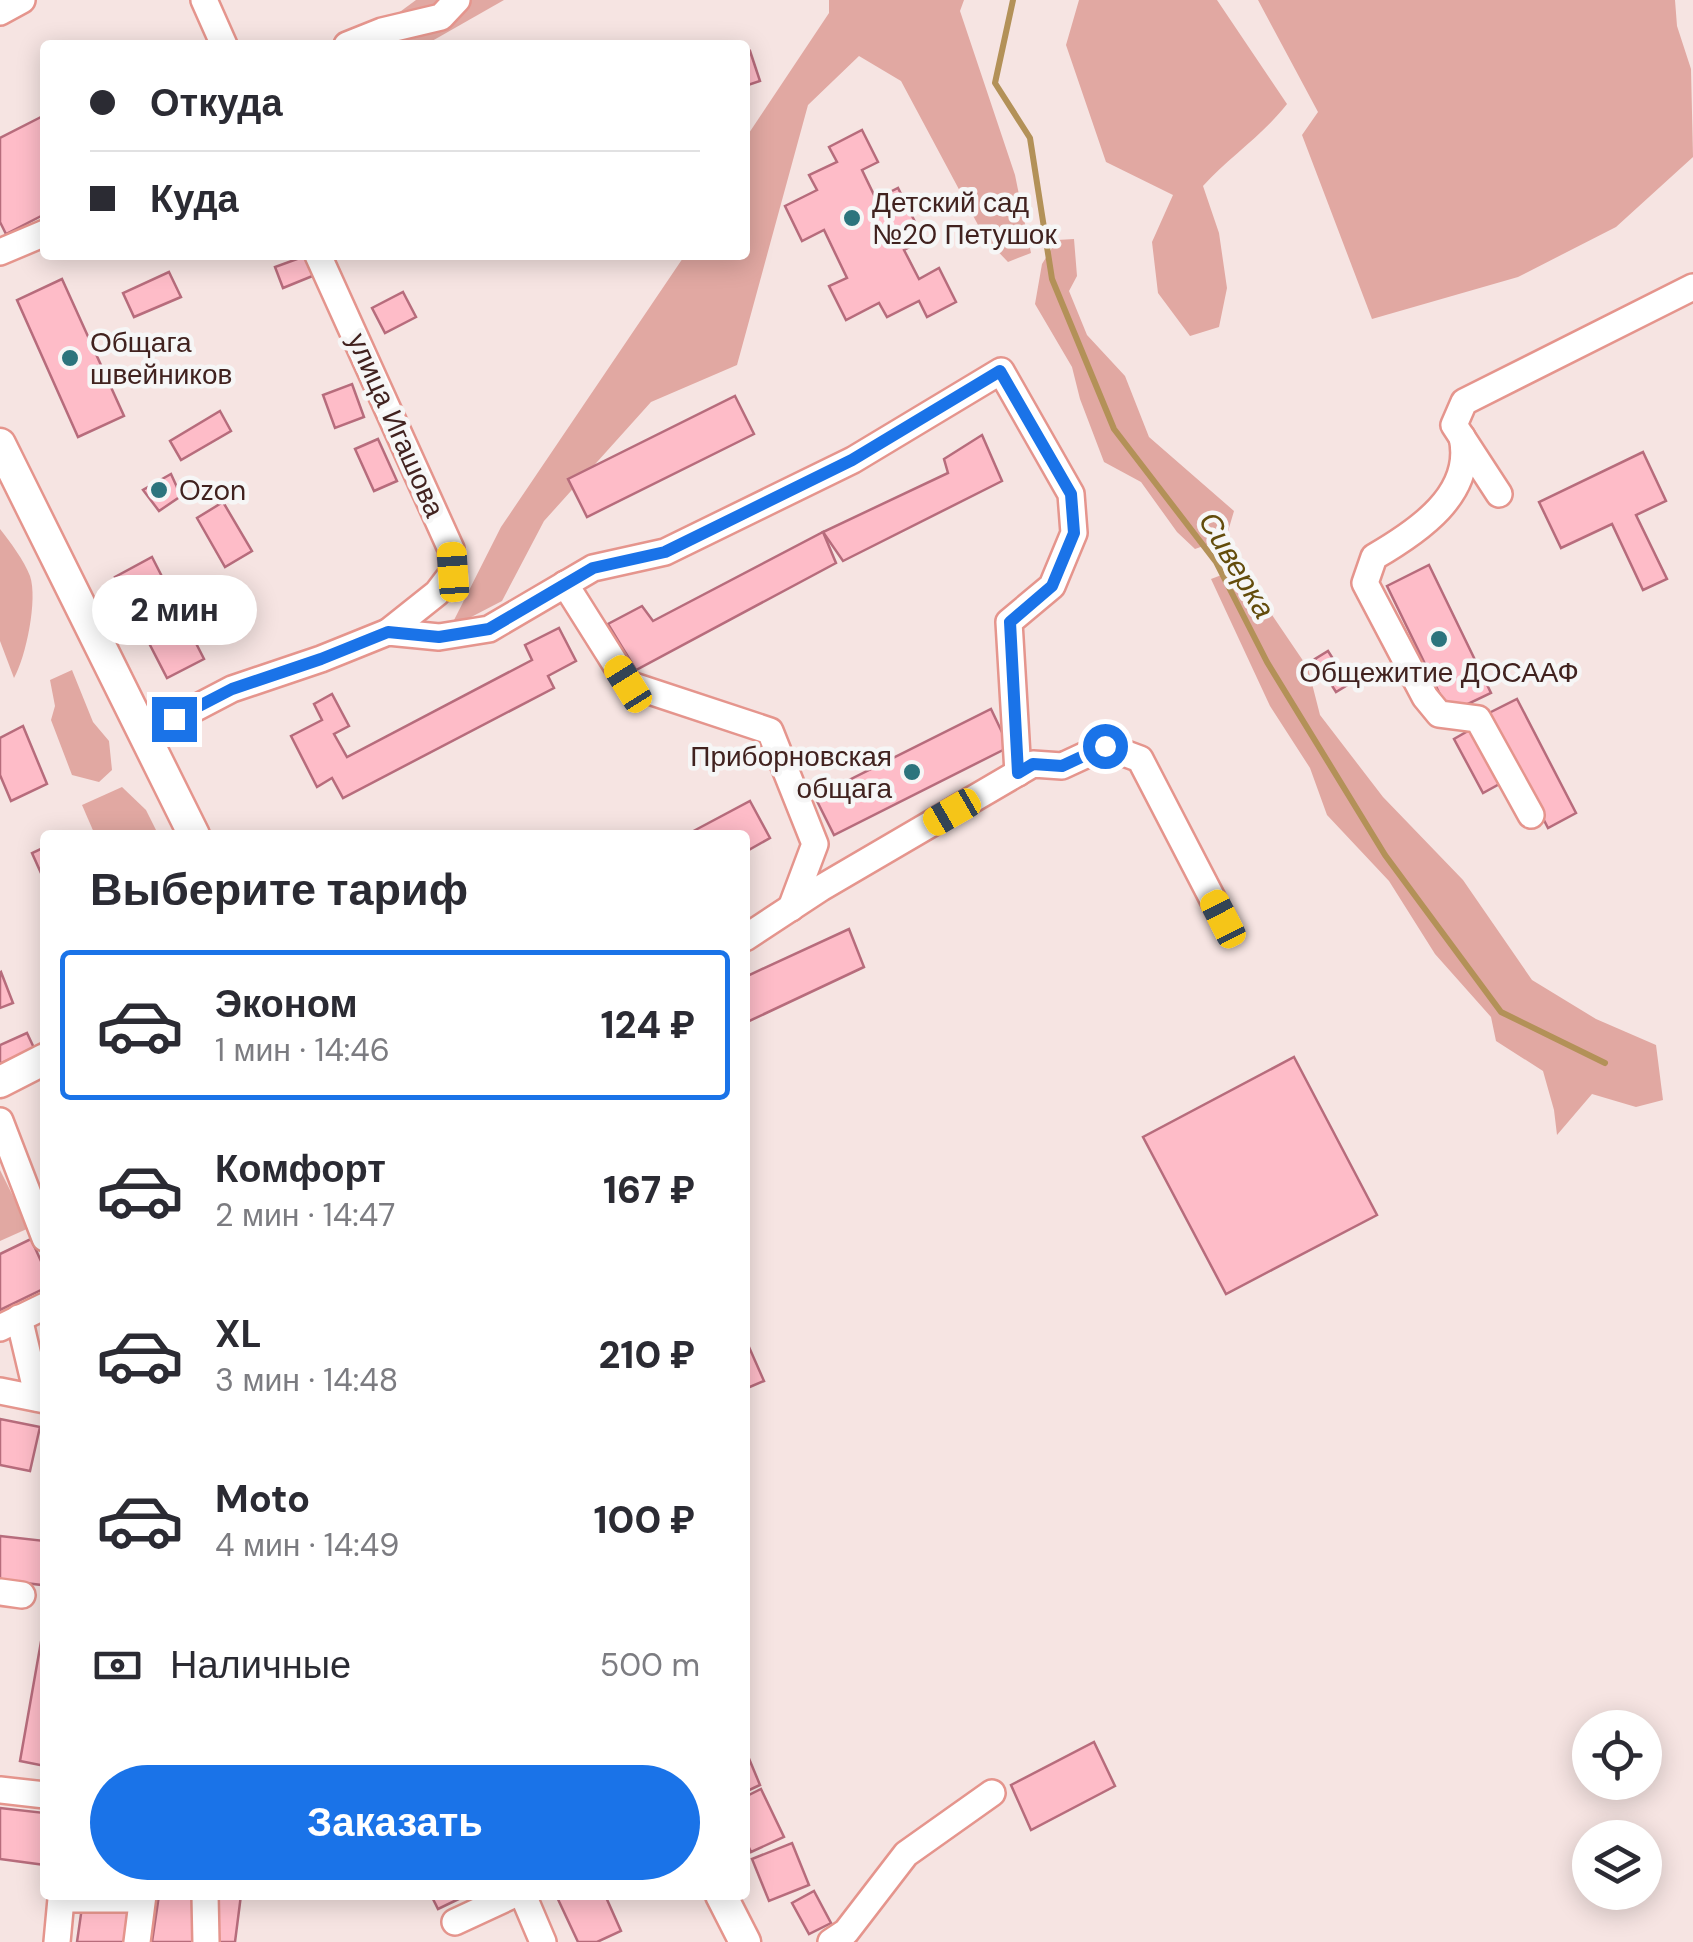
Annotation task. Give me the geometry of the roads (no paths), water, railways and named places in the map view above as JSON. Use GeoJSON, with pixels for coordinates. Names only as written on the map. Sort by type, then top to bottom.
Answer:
{"type":"FeatureCollection","features":[{"type":"Feature","properties":{"kind":"main road"},"geometry":{"type":"LineString","coordinates":[[0,444],[192,830]]}},
{"type":"Feature","properties":{"kind":"main road"},"geometry":{"type":"LineString","coordinates":[[0,1082],[40,1062]]}},
{"type":"Feature","properties":{"kind":"main road"},"geometry":{"type":"LineString","coordinates":[[724,1900],[744,1942]]}},
{"type":"Feature","properties":{"kind":"street"},"geometry":{"type":"LineString","coordinates":[[0,12],[22,0]]}},
{"type":"Feature","properties":{"kind":"street"},"geometry":{"type":"LineString","coordinates":[[204,0],[222,40]]}},
{"type":"Feature","properties":{"kind":"street"},"geometry":{"type":"LineString","coordinates":[[360,40],[441,17],[457,0]]}},
{"type":"Feature","properties":{"kind":"street"},"geometry":{"type":"LineString","coordinates":[[0,252],[40,236]]}},
{"type":"Feature","properties":{"kind":"street","name":"улица Игашова"},"geometry":{"type":"LineString","coordinates":[[320,260],[452,549],[453,572],[438,593],[388,632]]}},
{"type":"Feature","properties":{"kind":"street"},"geometry":{"type":"LineString","coordinates":[[1499,494],[1454,425],[1464,402],[1693,287]]}},
{"type":"Feature","properties":{"kind":"street"},"geometry":{"type":"LineString","coordinates":[[146,734],[232,689],[388,632],[439,637],[489,629],[593,568],[665,552],[852,460],[1000,371],[1071,494],[1074,533],[1052,586],[1010,622],[1018,773]]}},
{"type":"Feature","properties":{"kind":"street"},"geometry":{"type":"LineString","coordinates":[[1462,437],[1466,454],[1457,489],[1412,535],[1374,557],[1365,584],[1425,697],[1439,714],[1478,718],[1531,816]]}},
{"type":"Feature","properties":{"kind":"street"},"geometry":{"type":"LineString","coordinates":[[565,584],[628,684],[770,731],[814,844],[791,908]]}},
{"type":"Feature","properties":{"kind":"street"},"geometry":{"type":"LineString","coordinates":[[750,935],[1033,764],[1062,766],[1105,746],[1140,759],[1223,919]]}},
{"type":"Feature","properties":{"kind":"street"},"geometry":{"type":"LineString","coordinates":[[0,1121],[33,1172],[40,1212]]}},
{"type":"Feature","properties":{"kind":"street"},"geometry":{"type":"LineString","coordinates":[[40,1308],[10,1323],[40,1394]]}},
{"type":"Feature","properties":{"kind":"street"},"geometry":{"type":"LineString","coordinates":[[0,1391],[40,1399]]}},
{"type":"Feature","properties":{"kind":"street"},"geometry":{"type":"LineString","coordinates":[[0,1790],[40,1795]]}},
{"type":"Feature","properties":{"kind":"street"},"geometry":{"type":"LineString","coordinates":[[831,1942],[846,1932],[906,1854],[992,1792]]}},
{"type":"Feature","properties":{"kind":"street"},"geometry":{"type":"LineString","coordinates":[[57,1942],[61,1900]]}},
{"type":"Feature","properties":{"kind":"street"},"geometry":{"type":"LineString","coordinates":[[137,1942],[139,1900]]}},
{"type":"Feature","properties":{"kind":"street"},"geometry":{"type":"LineString","coordinates":[[205,1900],[206,1942]]}},
{"type":"Feature","properties":{"kind":"street"},"geometry":{"type":"LineString","coordinates":[[454,1922],[521,1900]]}},
{"type":"Feature","properties":{"kind":"street"},"geometry":{"type":"LineString","coordinates":[[524,1900],[543,1942]]}},
{"type":"Feature","properties":{"kind":"waterway","name":"Сиверка"},"geometry":{"type":"LineString","coordinates":[[1013,0],[995,83],[1030,138],[1052,279],[1114,429],[1216,562],[1267,662],[1385,855],[1501,1012],[1605,1063]]}},
{"type":"Feature","properties":{"kind":"place","name":"Детский сад №20 Петушок"},"geometry":{"type":"Point","coordinates":[852,218]}},
{"type":"Feature","properties":{"kind":"place","name":"Общага швейников"},"geometry":{"type":"Point","coordinates":[70,358]}},
{"type":"Feature","properties":{"kind":"place","name":"Ozon"},"geometry":{"type":"Point","coordinates":[159,490]}},
{"type":"Feature","properties":{"kind":"place","name":"Общежитие ДОСААФ"},"geometry":{"type":"Point","coordinates":[1439,639]}},
{"type":"Feature","properties":{"kind":"place","name":"Приборновская общага"},"geometry":{"type":"Point","coordinates":[912,772]}}]}
